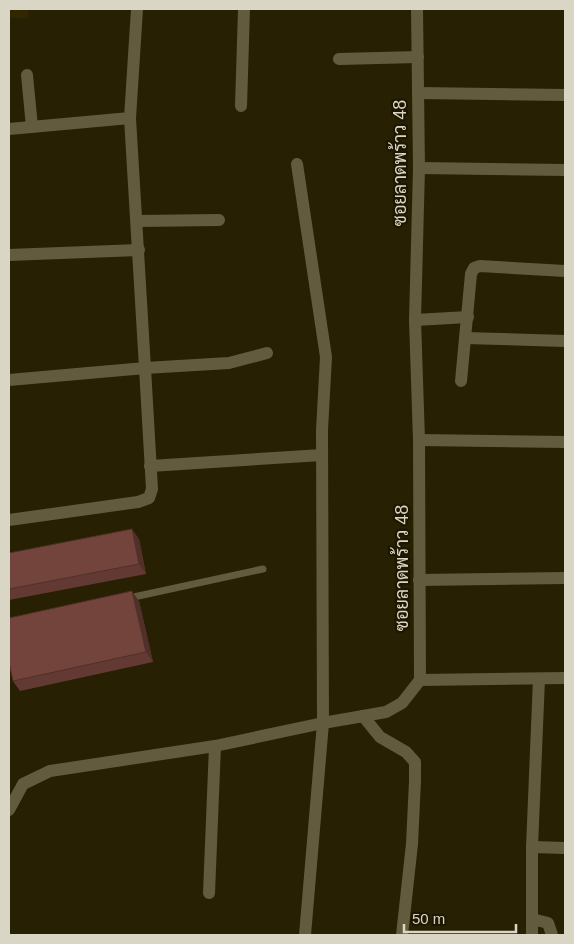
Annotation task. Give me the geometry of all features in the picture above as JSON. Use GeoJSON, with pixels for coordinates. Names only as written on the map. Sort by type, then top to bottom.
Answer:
{"type":"FeatureCollection","features":[{"type":"Feature","properties":{"kind":"street"},"geometry":{"type":"LineString","coordinates":[[9,520],[138,502],[148,498],[152,489],[130,118],[137,9]]}},
{"type":"Feature","properties":{"kind":"street"},"geometry":{"type":"LineString","coordinates":[[241,106],[244,9]]}},
{"type":"Feature","properties":{"kind":"street","name":"ซอยลาดพร้าว 48"},"geometry":{"type":"LineString","coordinates":[[417,9],[418,168],[414,320],[418,440],[420,680]]}},
{"type":"Feature","properties":{"kind":"street"},"geometry":{"type":"LineString","coordinates":[[339,59],[418,57]]}},
{"type":"Feature","properties":{"kind":"street"},"geometry":{"type":"LineString","coordinates":[[27,75],[32,127]]}},
{"type":"Feature","properties":{"kind":"street"},"geometry":{"type":"LineString","coordinates":[[418,93],[565,95]]}},
{"type":"Feature","properties":{"kind":"street"},"geometry":{"type":"LineString","coordinates":[[9,129],[130,118]]}},
{"type":"Feature","properties":{"kind":"street"},"geometry":{"type":"LineString","coordinates":[[297,164],[326,357],[322,455],[324,723],[305,935]]}},
{"type":"Feature","properties":{"kind":"street"},"geometry":{"type":"LineString","coordinates":[[418,168],[565,170]]}},
{"type":"Feature","properties":{"kind":"street"},"geometry":{"type":"LineString","coordinates":[[137,221],[219,220]]}},
{"type":"Feature","properties":{"kind":"street"},"geometry":{"type":"LineString","coordinates":[[9,255],[139,250]]}},
{"type":"Feature","properties":{"kind":"street"},"geometry":{"type":"LineString","coordinates":[[461,381],[471,274],[474,268],[480,266],[565,271]]}},
{"type":"Feature","properties":{"kind":"street"},"geometry":{"type":"LineString","coordinates":[[414,320],[468,317]]}},
{"type":"Feature","properties":{"kind":"street"},"geometry":{"type":"LineString","coordinates":[[465,338],[565,341]]}},
{"type":"Feature","properties":{"kind":"street"},"geometry":{"type":"LineString","coordinates":[[9,380],[229,363],[267,353]]}},
{"type":"Feature","properties":{"kind":"street"},"geometry":{"type":"LineString","coordinates":[[418,440],[565,442]]}},
{"type":"Feature","properties":{"kind":"street"},"geometry":{"type":"LineString","coordinates":[[150,466],[322,455]]}},
{"type":"Feature","properties":{"kind":"street"},"geometry":{"type":"LineString","coordinates":[[419,580],[565,578]]}},
{"type":"Feature","properties":{"kind":"street"},"geometry":{"type":"LineString","coordinates":[[9,810],[23,784],[50,771],[215,746],[386,712],[402,703],[420,680],[565,678]]}},
{"type":"Feature","properties":{"kind":"street"},"geometry":{"type":"LineString","coordinates":[[532,935],[532,847],[539,679]]}},
{"type":"Feature","properties":{"kind":"street"},"geometry":{"type":"LineString","coordinates":[[363,716],[380,737],[406,752],[415,762],[412,844],[402,935]]}},
{"type":"Feature","properties":{"kind":"street"},"geometry":{"type":"LineString","coordinates":[[209,893],[215,746]]}},
{"type":"Feature","properties":{"kind":"street"},"geometry":{"type":"LineString","coordinates":[[532,847],[565,848]]}},
{"type":"Feature","properties":{"kind":"street"},"geometry":{"type":"LineString","coordinates":[[532,919],[548,924],[552,935]]}},
{"type":"Feature","properties":{"kind":"lane"},"geometry":{"type":"LineString","coordinates":[[122,600],[263,570]]}},
{"type":"Feature","properties":{"kind":"shaded area"},"geometry":{"type":"Polygon","coordinates":[[[9,9],[28,9],[28,18],[9,18],[9,9]]]}},
{"type":"Feature","properties":{"kind":"building"},"geometry":{"type":"Polygon","coordinates":[[[132,529],[139,564],[9,589],[9,553],[132,529]]]}},
{"type":"Feature","properties":{"kind":"building"},"geometry":{"type":"Polygon","coordinates":[[[132,591],[146,652],[13,681],[9,662],[9,618],[132,591]]]}}]}
